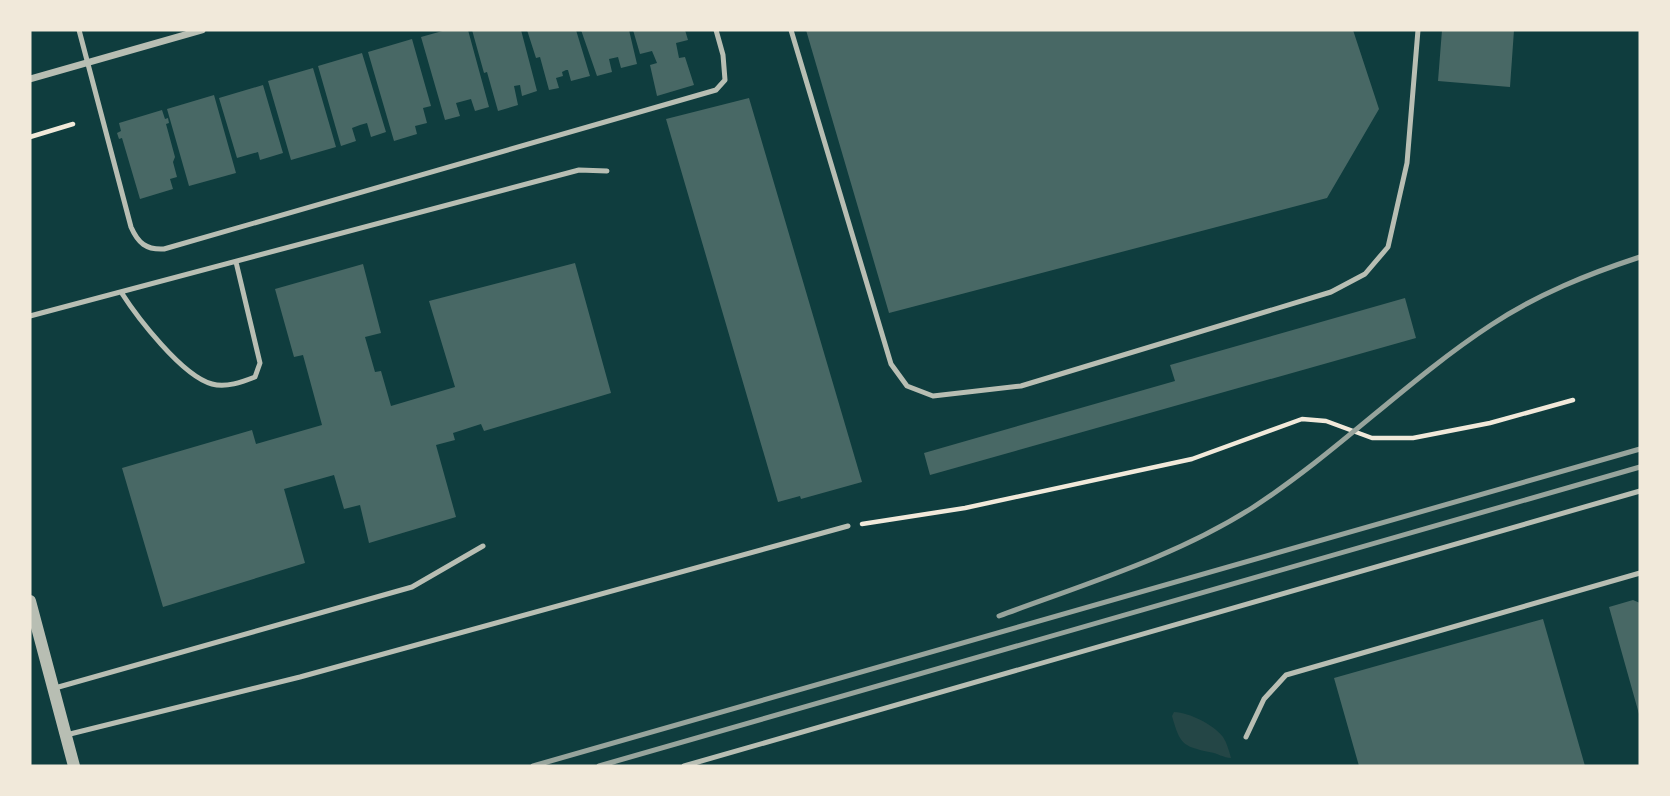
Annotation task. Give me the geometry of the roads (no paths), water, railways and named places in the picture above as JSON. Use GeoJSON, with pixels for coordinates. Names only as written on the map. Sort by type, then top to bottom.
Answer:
{"type":"FeatureCollection","features":[{"type":"Feature","properties":{"kind":"street"},"geometry":{"type":"LineString","coordinates":[[30,79],[202,30]]}},
{"type":"Feature","properties":{"kind":"street"},"geometry":{"type":"LineString","coordinates":[[30,601],[74,766]]}},
{"type":"Feature","properties":{"kind":"lane"},"geometry":{"type":"LineString","coordinates":[[79,30],[131,227],[136,239],[144,247],[153,250],[164,250],[716,90],[725,80],[723,55],[716,30]]}},
{"type":"Feature","properties":{"kind":"lane"},"geometry":{"type":"LineString","coordinates":[[791,30],[891,364],[907,386],[933,396],[1021,386],[1331,292],[1364,274],[1388,247],[1407,163],[1418,30]]}},
{"type":"Feature","properties":{"kind":"lane"},"geometry":{"type":"LineString","coordinates":[[30,316],[579,170],[607,172]]}},
{"type":"Feature","properties":{"kind":"lane"},"geometry":{"type":"LineString","coordinates":[[121,292],[134,313],[153,335],[194,374],[212,384],[235,384],[255,377],[260,363],[236,261]]}},
{"type":"Feature","properties":{"kind":"lane"},"geometry":{"type":"LineString","coordinates":[[684,766],[1640,491]]}},
{"type":"Feature","properties":{"kind":"lane"},"geometry":{"type":"LineString","coordinates":[[66,735],[300,677],[848,526]]}},
{"type":"Feature","properties":{"kind":"lane"},"geometry":{"type":"LineString","coordinates":[[52,688],[412,587],[483,546]]}},
{"type":"Feature","properties":{"kind":"lane"},"geometry":{"type":"LineString","coordinates":[[1247,737],[1264,699],[1286,676],[1640,573]]}},
{"type":"Feature","properties":{"kind":"railway"},"geometry":{"type":"LineString","coordinates":[[999,616],[1129,568],[1223,525],[1283,487],[1430,369],[1491,325],[1564,286],[1640,257]]}},
{"type":"Feature","properties":{"kind":"railway"},"geometry":{"type":"LineString","coordinates":[[533,766],[1640,449]]}},
{"type":"Feature","properties":{"kind":"railway"},"geometry":{"type":"LineString","coordinates":[[599,766],[1640,467]]}}]}
